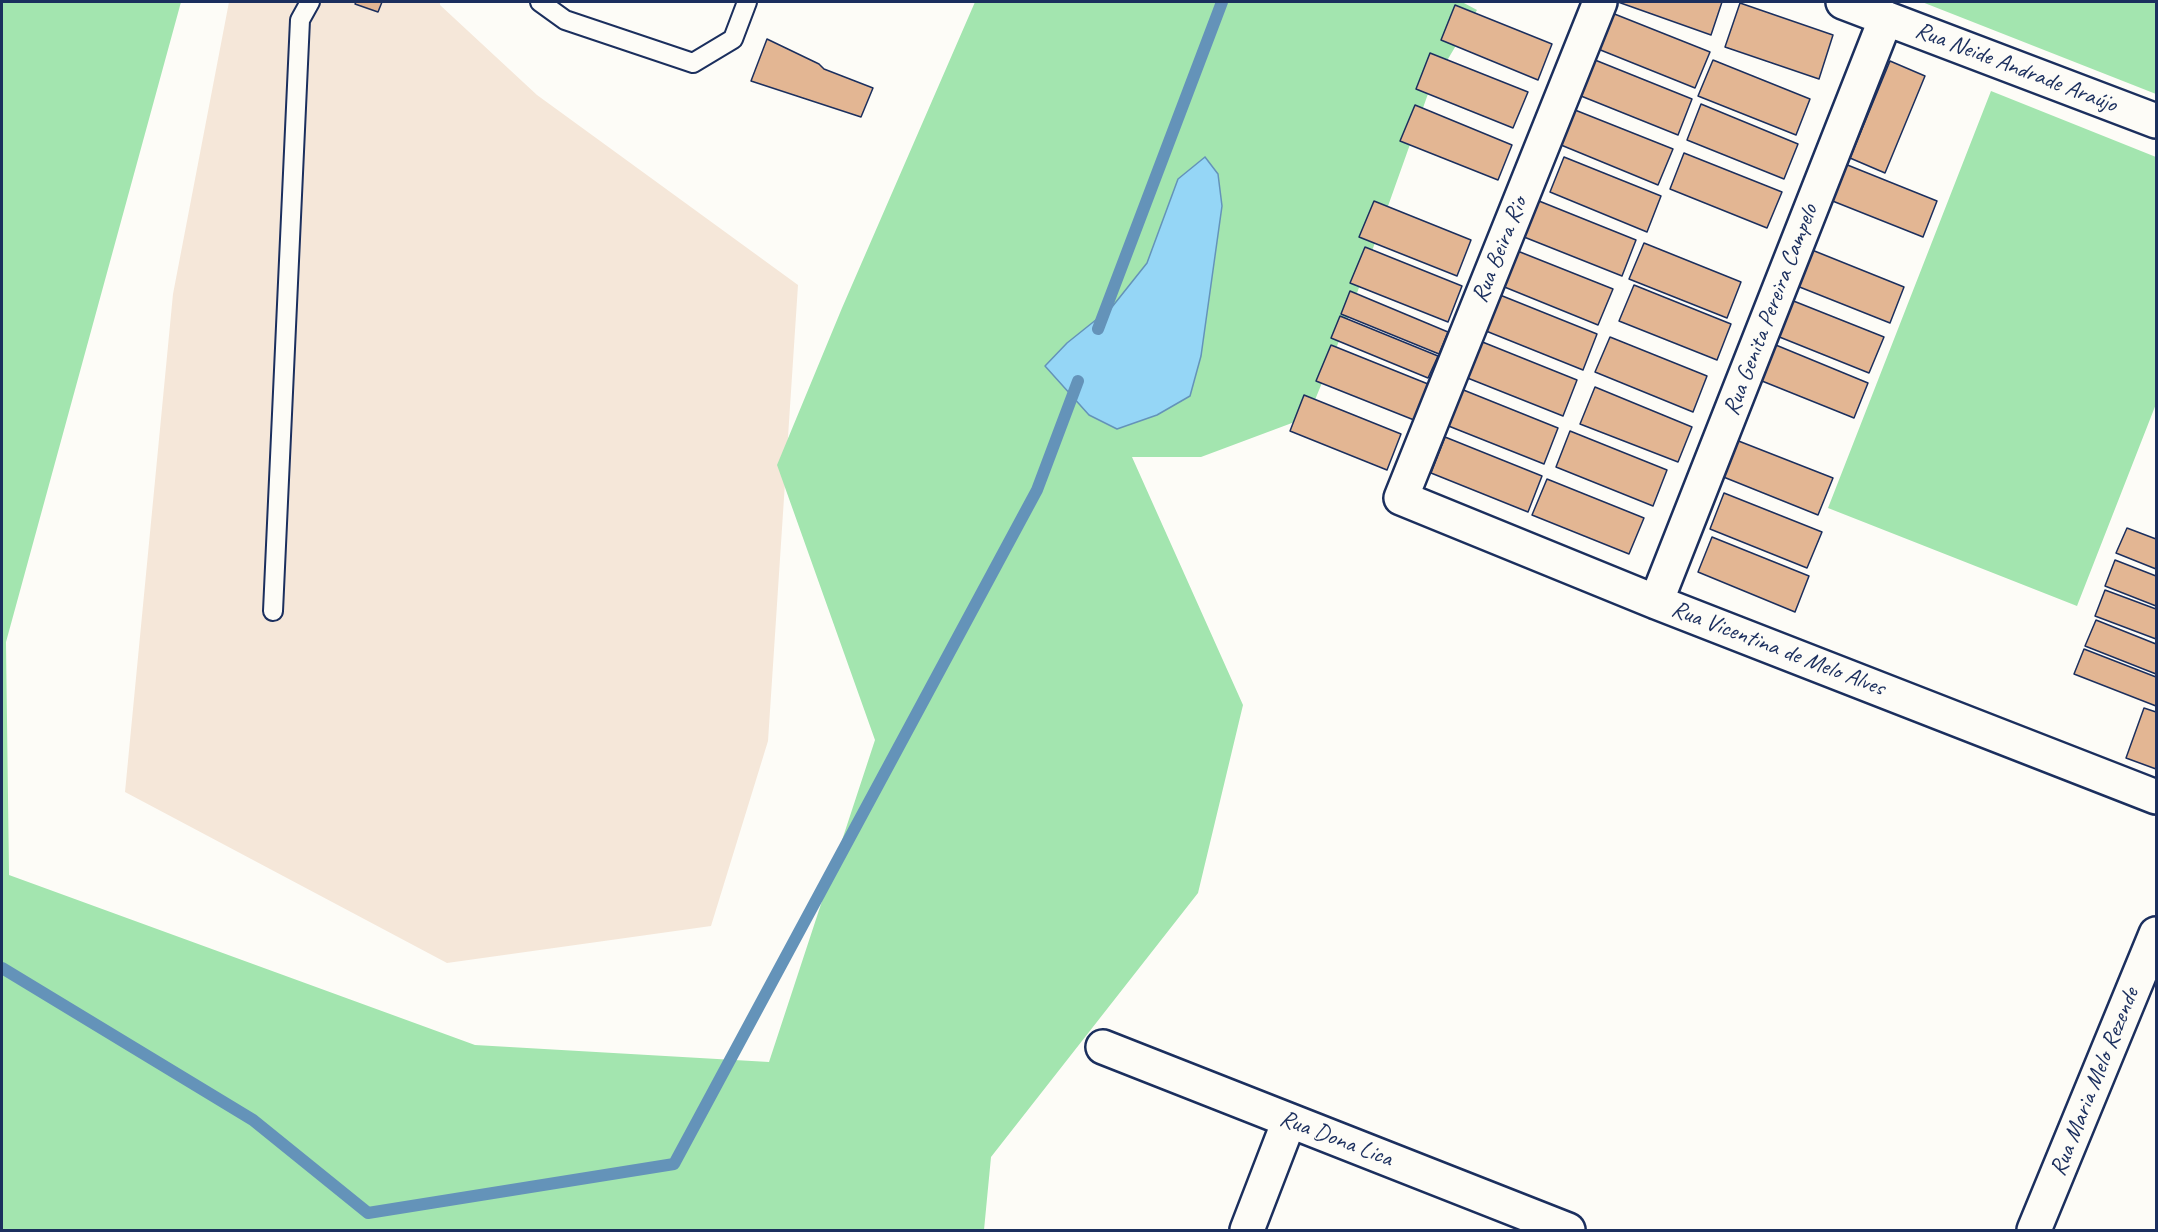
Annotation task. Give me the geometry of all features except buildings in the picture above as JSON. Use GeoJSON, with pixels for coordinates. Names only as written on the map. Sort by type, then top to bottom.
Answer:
{"type":"FeatureCollection","features":[{"type":"Feature","properties":{"kind":"street","name":"Rua Beira Rio"},"geometry":{"type":"LineString","coordinates":[[1401,498],[1600,2]]}},
{"type":"Feature","properties":{"kind":"street","name":"Rua Neide Andrade Araújo"},"geometry":{"type":"LineString","coordinates":[[1843,2],[2157,121]]}},
{"type":"Feature","properties":{"kind":"street","name":"Rua Genita Pereira Campelo"},"geometry":{"type":"LineString","coordinates":[[1656,602],[1886,18]]}},
{"type":"Feature","properties":{"kind":"street","name":"Rua Vicentina de Melo Alves"},"geometry":{"type":"LineString","coordinates":[[1401,498],[1656,602],[2157,797]]}},
{"type":"Feature","properties":{"kind":"street","name":"Rua Maria Melo Rezende"},"geometry":{"type":"LineString","coordinates":[[2034,1230],[2157,934]]}},
{"type":"Feature","properties":{"kind":"street","name":"Rua Dona Lica"},"geometry":{"type":"LineString","coordinates":[[1103,1047],[1569,1230]]}},
{"type":"Feature","properties":{"kind":"street"},"geometry":{"type":"LineString","coordinates":[[1247,1230],[1289,1121]]}},
{"type":"Feature","properties":{"kind":"lane"},"geometry":{"type":"LineString","coordinates":[[273,611],[300,20],[310,2]]}},
{"type":"Feature","properties":{"kind":"lane"},"geometry":{"type":"LineString","coordinates":[[540,2],[565,20],[693,63],[733,39],[747,2]]}},
{"type":"Feature","properties":{"kind":"shaded area"},"geometry":{"type":"Polygon","coordinates":[[[229,2],[440,2],[440,5],[537,95],[798,285],[768,741],[711,926],[447,963],[125,792],[173,294],[229,2]]]}},
{"type":"Feature","properties":{"kind":"green space"},"geometry":{"type":"Polygon","coordinates":[[[2,2],[181,2],[6,642],[9,875],[475,1045],[769,1062],[875,740],[777,465],[842,308],[975,2],[1462,2],[1477,10],[1429,91],[1346,324],[1308,417],[1201,457],[1132,457],[1243,705],[1198,893],[991,1157],[984,1230],[2,1230],[2,2]]]}},
{"type":"Feature","properties":{"kind":"green space"},"geometry":{"type":"Polygon","coordinates":[[[1922,2],[2156,2],[2156,94],[1922,2]]]}},
{"type":"Feature","properties":{"kind":"green space"},"geometry":{"type":"Polygon","coordinates":[[[1991,91],[2156,157],[2156,404],[2077,606],[1828,508],[1991,91]]]}},
{"type":"Feature","properties":{"kind":"water"},"geometry":{"type":"Polygon","coordinates":[[[1205,157],[1218,174],[1222,206],[1201,356],[1190,396],[1157,415],[1117,429],[1089,415],[1045,366],[1067,343],[1112,307],[1147,263],[1178,179],[1205,157]]]}},
{"type":"Feature","properties":{"kind":"waterway"},"geometry":{"type":"LineString","coordinates":[[1098,329],[1222,2]]}},
{"type":"Feature","properties":{"kind":"waterway"},"geometry":{"type":"LineString","coordinates":[[2,968],[253,1120],[368,1213],[674,1164],[1037,490],[1078,381]]}}]}
